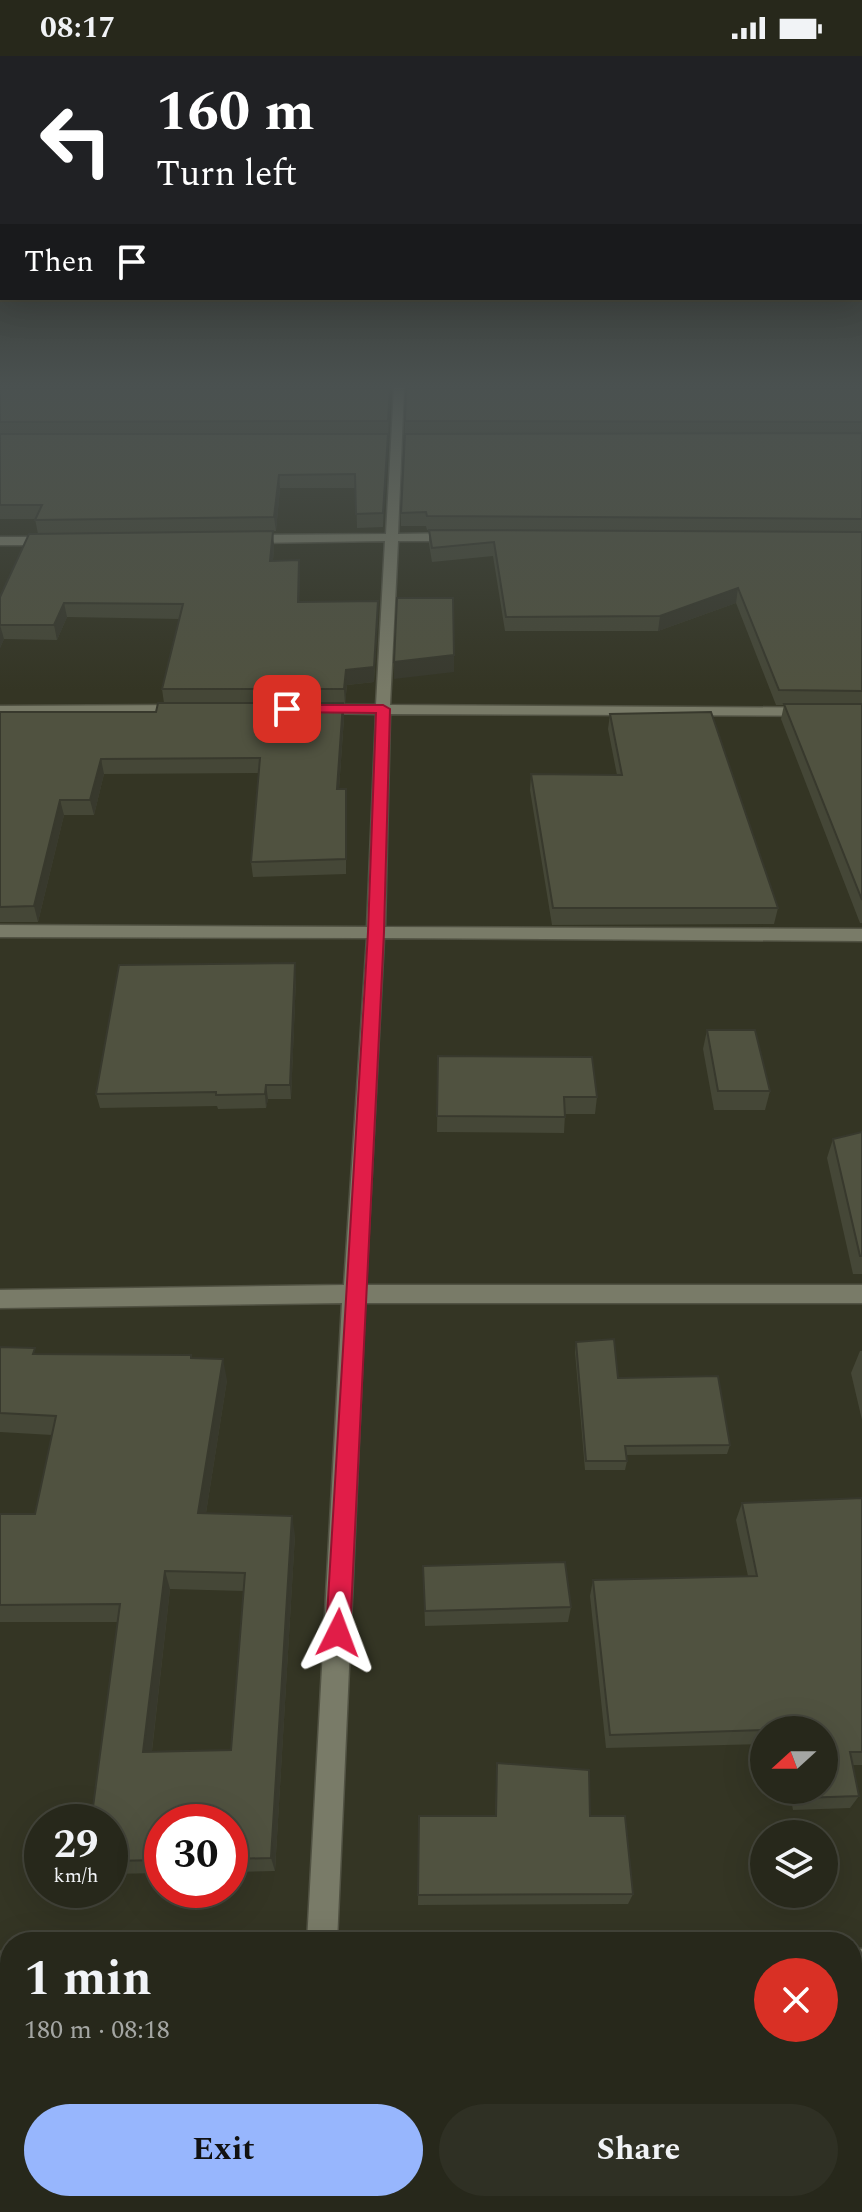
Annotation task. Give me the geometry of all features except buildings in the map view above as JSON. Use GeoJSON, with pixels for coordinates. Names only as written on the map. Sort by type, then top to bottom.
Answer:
{"type":"FeatureCollection","features":[{"type":"Feature","properties":{"kind":"street"},"geometry":{"type":"LineString","coordinates":[[322,1932],[354,1294],[376,932],[383,709],[395,489]]}},
{"type":"Feature","properties":{"kind":"street"},"geometry":{"type":"LineString","coordinates":[[236,539],[472,538]]}},
{"type":"Feature","properties":{"kind":"street"},"geometry":{"type":"LineString","coordinates":[[0,541],[63,541]]}},
{"type":"Feature","properties":{"kind":"street"},"geometry":{"type":"LineString","coordinates":[[0,710],[192,709]]}},
{"type":"Feature","properties":{"kind":"street"},"geometry":{"type":"LineString","coordinates":[[303,709],[862,712]]}},
{"type":"Feature","properties":{"kind":"street"},"geometry":{"type":"LineString","coordinates":[[0,931],[862,935]]}},
{"type":"Feature","properties":{"kind":"street"},"geometry":{"type":"LineString","coordinates":[[0,1299],[354,1294],[862,1294]]}},
{"type":"Feature","properties":{"kind":"route"},"geometry":{"type":"LineString","coordinates":[[287,709],[383,709],[376,932],[338,1633]]}}]}
